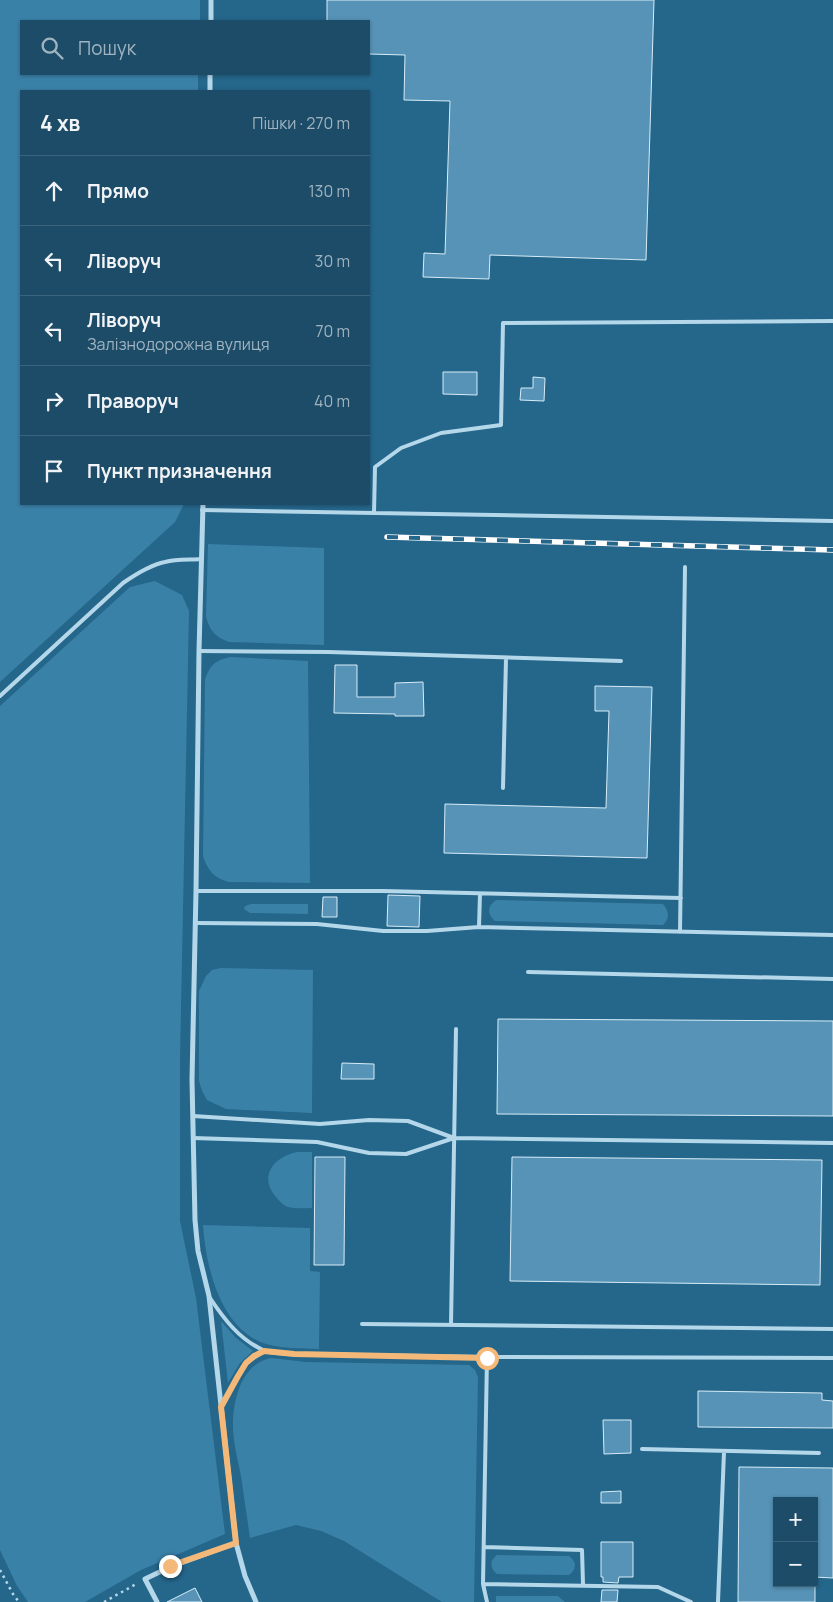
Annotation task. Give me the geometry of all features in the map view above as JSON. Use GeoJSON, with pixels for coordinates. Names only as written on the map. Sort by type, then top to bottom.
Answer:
{"type":"FeatureCollection","features":[{"type":"Feature","properties":{"kind":"street"},"geometry":{"type":"LineString","coordinates":[[211,0],[211,20]]}},
{"type":"Feature","properties":{"kind":"street"},"geometry":{"type":"LineString","coordinates":[[210,75],[210,90]]}},
{"type":"Feature","properties":{"kind":"street"},"geometry":{"type":"LineString","coordinates":[[202,505],[192,1080],[195,1220],[198,1251],[209,1296],[236,1543],[256,1602]]}},
{"type":"Feature","properties":{"kind":"street"},"geometry":{"type":"LineString","coordinates":[[157,1602],[146,1579],[170,1566],[236,1543]]}},
{"type":"Feature","properties":{"kind":"lane"},"geometry":{"type":"LineString","coordinates":[[374,513],[374,466],[401,448],[441,433],[501,425],[503,323],[833,321]]}},
{"type":"Feature","properties":{"kind":"lane"},"geometry":{"type":"LineString","coordinates":[[202,510],[833,521]]}},
{"type":"Feature","properties":{"kind":"lane"},"geometry":{"type":"LineString","coordinates":[[0,696],[123,583],[153,565],[166,561],[201,559]]}},
{"type":"Feature","properties":{"kind":"lane"},"geometry":{"type":"LineString","coordinates":[[680,932],[686,567]]}},
{"type":"Feature","properties":{"kind":"lane"},"geometry":{"type":"LineString","coordinates":[[199,651],[328,652],[620,661]]}},
{"type":"Feature","properties":{"kind":"lane"},"geometry":{"type":"LineString","coordinates":[[502,788],[506,658]]}},
{"type":"Feature","properties":{"kind":"lane"},"geometry":{"type":"LineString","coordinates":[[196,891],[382,891],[680,898]]}},
{"type":"Feature","properties":{"kind":"lane"},"geometry":{"type":"LineString","coordinates":[[479,927],[480,894]]}},
{"type":"Feature","properties":{"kind":"lane"},"geometry":{"type":"LineString","coordinates":[[196,923],[317,924],[383,930],[427,931],[479,927],[833,935]]}},
{"type":"Feature","properties":{"kind":"lane"},"geometry":{"type":"LineString","coordinates":[[528,972],[833,979]]}},
{"type":"Feature","properties":{"kind":"lane"},"geometry":{"type":"LineString","coordinates":[[451,1325],[456,1029]]}},
{"type":"Feature","properties":{"kind":"lane"},"geometry":{"type":"LineString","coordinates":[[193,1116],[320,1124],[369,1120],[408,1121],[454,1138]]}},
{"type":"Feature","properties":{"kind":"lane"},"geometry":{"type":"LineString","coordinates":[[193,1138],[317,1142],[369,1153],[406,1154],[454,1138],[833,1143]]}},
{"type":"Feature","properties":{"kind":"lane"},"geometry":{"type":"LineString","coordinates":[[209,1296],[234,1330],[264,1351],[294,1354],[487,1358],[833,1358]]}},
{"type":"Feature","properties":{"kind":"lane"},"geometry":{"type":"LineString","coordinates":[[362,1324],[833,1329]]}},
{"type":"Feature","properties":{"kind":"lane"},"geometry":{"type":"LineString","coordinates":[[221,1407],[246,1363],[264,1351]]}},
{"type":"Feature","properties":{"kind":"lane"},"geometry":{"type":"LineString","coordinates":[[487,1358],[484,1547],[484,1584],[487,1602]]}},
{"type":"Feature","properties":{"kind":"lane"},"geometry":{"type":"LineString","coordinates":[[642,1449],[819,1453]]}},
{"type":"Feature","properties":{"kind":"lane"},"geometry":{"type":"LineString","coordinates":[[718,1602],[724,1452]]}},
{"type":"Feature","properties":{"kind":"lane"},"geometry":{"type":"LineString","coordinates":[[484,1547],[582,1550],[582,1584]]}},
{"type":"Feature","properties":{"kind":"lane"},"geometry":{"type":"LineString","coordinates":[[484,1584],[658,1586],[691,1602]]}},
{"type":"Feature","properties":{"kind":"path"},"geometry":{"type":"LineString","coordinates":[[0,1570],[19,1602]]}},
{"type":"Feature","properties":{"kind":"path"},"geometry":{"type":"LineString","coordinates":[[104,1602],[146,1579]]}},
{"type":"Feature","properties":{"kind":"shaded area"},"geometry":{"type":"Polygon","coordinates":[[[0,0],[200,0],[200,20],[20,20],[20,75],[198,75],[198,90],[20,90],[20,505],[184,505],[175,522],[0,682],[0,0]]]}},
{"type":"Feature","properties":{"kind":"shaded area"},"geometry":{"type":"Polygon","coordinates":[[[208,544],[324,548],[324,645],[229,642],[216,635],[211,629],[206,616],[208,544]]]}},
{"type":"Feature","properties":{"kind":"shaded area"},"geometry":{"type":"Polygon","coordinates":[[[155,581],[182,595],[189,611],[180,1059],[180,1221],[196,1298],[225,1534],[141,1570],[85,1602],[28,1602],[17,1586],[0,1550],[0,706],[130,587],[155,581]]]}},
{"type":"Feature","properties":{"kind":"shaded area"},"geometry":{"type":"Polygon","coordinates":[[[231,657],[308,661],[310,883],[229,882],[212,873],[203,856],[205,680],[214,664],[231,657]]]}},
{"type":"Feature","properties":{"kind":"shaded area"},"geometry":{"type":"Polygon","coordinates":[[[496,900],[663,904],[667,909],[668,918],[663,925],[495,921],[489,910],[496,900]]]}},
{"type":"Feature","properties":{"kind":"shaded area"},"geometry":{"type":"Polygon","coordinates":[[[251,904],[308,904],[308,914],[250,913],[244,909],[245,906],[251,904]]]}},
{"type":"Feature","properties":{"kind":"shaded area"},"geometry":{"type":"Polygon","coordinates":[[[221,968],[313,970],[312,1113],[226,1109],[207,1100],[199,1081],[199,991],[206,976],[212,970],[221,968]]]}},
{"type":"Feature","properties":{"kind":"shaded area"},"geometry":{"type":"Polygon","coordinates":[[[297,1152],[312,1152],[312,1208],[294,1208],[284,1205],[276,1197],[268,1182],[271,1168],[281,1158],[297,1152]]]}},
{"type":"Feature","properties":{"kind":"shaded area"},"geometry":{"type":"Polygon","coordinates":[[[203,1225],[310,1228],[310,1271],[320,1272],[319,1349],[272,1346],[250,1336],[237,1325],[218,1295],[208,1259],[203,1225]]]}},
{"type":"Feature","properties":{"kind":"shaded area"},"geometry":{"type":"Polygon","coordinates":[[[221,1321],[236,1338],[253,1351],[240,1363],[228,1383],[221,1321]]]}},
{"type":"Feature","properties":{"kind":"shaded area"},"geometry":{"type":"Polygon","coordinates":[[[271,1358],[306,1362],[469,1365],[475,1370],[478,1377],[474,1602],[442,1602],[344,1541],[321,1531],[296,1525],[250,1538],[234,1439],[233,1416],[237,1395],[246,1375],[252,1368],[271,1358]]]}},
{"type":"Feature","properties":{"kind":"shaded area"},"geometry":{"type":"Polygon","coordinates":[[[497,1555],[569,1556],[574,1561],[575,1566],[569,1575],[497,1574],[491,1564],[497,1555]]]}},
{"type":"Feature","properties":{"kind":"shaded area"},"geometry":{"type":"Polygon","coordinates":[[[496,1596],[558,1596],[565,1602],[496,1602],[496,1596]]]}},
{"type":"Feature","properties":{"kind":"building"},"geometry":{"type":"Polygon","coordinates":[[[327,0],[654,0],[646,260],[490,255],[489,279],[423,277],[424,253],[445,254],[450,101],[404,100],[405,55],[370,54],[370,20],[327,20],[327,0]]]}},
{"type":"Feature","properties":{"kind":"building"},"geometry":{"type":"Polygon","coordinates":[[[443,372],[477,372],[477,395],[443,394],[443,372]]]}},
{"type":"Feature","properties":{"kind":"building"},"geometry":{"type":"Polygon","coordinates":[[[533,377],[545,378],[544,401],[520,400],[521,388],[533,388],[533,377]]]}},
{"type":"Feature","properties":{"kind":"building"},"geometry":{"type":"Polygon","coordinates":[[[335,665],[357,665],[357,697],[395,697],[395,683],[423,682],[424,716],[334,713],[335,665]]]}},
{"type":"Feature","properties":{"kind":"building"},"geometry":{"type":"Polygon","coordinates":[[[595,686],[652,687],[647,858],[444,853],[445,804],[606,808],[609,711],[595,711],[595,686]]]}},
{"type":"Feature","properties":{"kind":"building"},"geometry":{"type":"Polygon","coordinates":[[[388,895],[420,896],[419,927],[387,926],[388,895]]]}},
{"type":"Feature","properties":{"kind":"building"},"geometry":{"type":"Polygon","coordinates":[[[323,897],[337,897],[337,917],[322,917],[323,897]]]}},
{"type":"Feature","properties":{"kind":"building"},"geometry":{"type":"Polygon","coordinates":[[[498,1019],[833,1021],[833,1116],[497,1114],[498,1019]]]}},
{"type":"Feature","properties":{"kind":"building"},"geometry":{"type":"Polygon","coordinates":[[[342,1063],[374,1064],[374,1079],[341,1079],[342,1063]]]}},
{"type":"Feature","properties":{"kind":"building"},"geometry":{"type":"Polygon","coordinates":[[[315,1157],[345,1157],[344,1265],[314,1265],[315,1157]]]}},
{"type":"Feature","properties":{"kind":"building"},"geometry":{"type":"Polygon","coordinates":[[[512,1157],[822,1160],[820,1285],[510,1281],[512,1157]]]}},
{"type":"Feature","properties":{"kind":"building"},"geometry":{"type":"Polygon","coordinates":[[[698,1391],[822,1393],[822,1400],[833,1401],[833,1428],[698,1427],[698,1391]]]}},
{"type":"Feature","properties":{"kind":"building"},"geometry":{"type":"Polygon","coordinates":[[[603,1420],[631,1420],[631,1453],[604,1454],[603,1420]]]}},
{"type":"Feature","properties":{"kind":"building"},"geometry":{"type":"Polygon","coordinates":[[[739,1467],[833,1468],[833,1578],[818,1577],[818,1497],[773,1497],[773,1587],[815,1587],[815,1602],[738,1602],[739,1467]]]}},
{"type":"Feature","properties":{"kind":"building"},"geometry":{"type":"Polygon","coordinates":[[[621,1491],[621,1503],[601,1503],[601,1492],[621,1491]]]}},
{"type":"Feature","properties":{"kind":"building"},"geometry":{"type":"Polygon","coordinates":[[[601,1542],[633,1542],[633,1577],[619,1577],[618,1583],[603,1582],[603,1577],[601,1577],[601,1542]]]}},
{"type":"Feature","properties":{"kind":"building"},"geometry":{"type":"Polygon","coordinates":[[[195,1588],[202,1602],[167,1602],[195,1588]]]}},
{"type":"Feature","properties":{"kind":"building"},"geometry":{"type":"Polygon","coordinates":[[[602,1590],[618,1590],[617,1602],[601,1602],[602,1590]]]}},
{"type":"Feature","properties":{"kind":"railway"},"geometry":{"type":"LineString","coordinates":[[387,537],[833,550]]}},
{"type":"Feature","properties":{"kind":"route"},"geometry":{"type":"LineString","coordinates":[[170,1566],[236,1543],[221,1407],[246,1363],[254,1356],[264,1351],[294,1354],[487,1358]]}}]}
